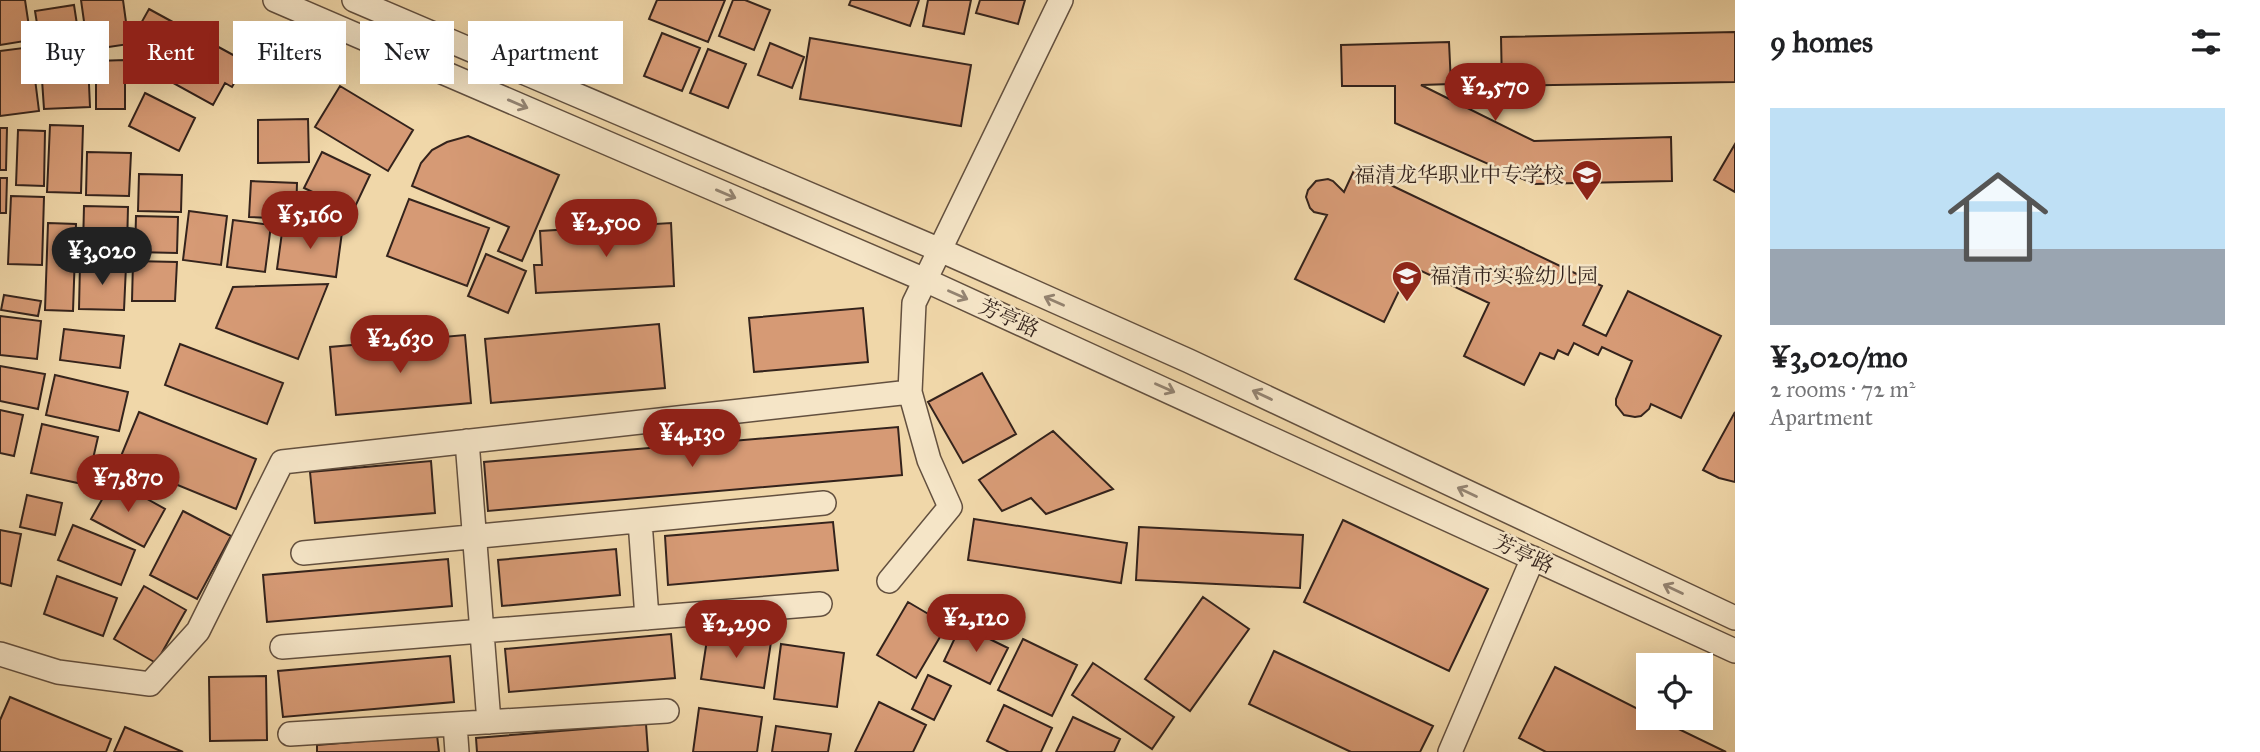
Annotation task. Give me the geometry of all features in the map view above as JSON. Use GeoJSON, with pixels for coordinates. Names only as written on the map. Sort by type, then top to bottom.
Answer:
{"type":"FeatureCollection","features":[{"type":"Feature","properties":{"kind":"street","name":"芳亭路"},"geometry":{"type":"LineString","coordinates":[[275,0],[925,280],[1735,651]]}},
{"type":"Feature","properties":{"kind":"street","name":"芳亭路"},"geometry":{"type":"LineString","coordinates":[[354,0],[940,250],[1189,361],[1735,618]]}},
{"type":"Feature","properties":{"kind":"street"},"geometry":{"type":"LineString","coordinates":[[889,581],[950,506],[929,460],[910,392],[914,303],[1061,0]]}},
{"type":"Feature","properties":{"kind":"street"},"geometry":{"type":"LineString","coordinates":[[0,654],[58,672],[150,684],[198,631],[282,462],[910,392]]}},
{"type":"Feature","properties":{"kind":"street"},"geometry":{"type":"LineString","coordinates":[[467,441],[489,722]]}},
{"type":"Feature","properties":{"kind":"street"},"geometry":{"type":"LineString","coordinates":[[303,552],[824,503]]}},
{"type":"Feature","properties":{"kind":"street"},"geometry":{"type":"LineString","coordinates":[[640,521],[647,618]]}},
{"type":"Feature","properties":{"kind":"street"},"geometry":{"type":"LineString","coordinates":[[1450,752],[1533,558]]}},
{"type":"Feature","properties":{"kind":"street"},"geometry":{"type":"LineString","coordinates":[[282,647],[820,604]]}},
{"type":"Feature","properties":{"kind":"street"},"geometry":{"type":"LineString","coordinates":[[290,734],[667,711]]}},
{"type":"Feature","properties":{"kind":"street"},"geometry":{"type":"LineString","coordinates":[[455,724],[457,752]]}},
{"type":"Feature","properties":{"kind":"building"},"geometry":{"type":"Polygon","coordinates":[[[0,0],[25,0],[28,21],[21,21],[21,42],[0,45],[0,0]]]}},
{"type":"Feature","properties":{"kind":"building"},"geometry":{"type":"Polygon","coordinates":[[[81,0],[123,0],[126,21],[123,21],[123,45],[109,47],[109,21],[84,21],[81,0]]]}},
{"type":"Feature","properties":{"kind":"building"},"geometry":{"type":"Polygon","coordinates":[[[657,0],[725,0],[708,42],[649,19],[657,0]]]}},
{"type":"Feature","properties":{"kind":"building"},"geometry":{"type":"Polygon","coordinates":[[[733,0],[745,0],[770,10],[754,50],[719,36],[733,0]]]}},
{"type":"Feature","properties":{"kind":"building"},"geometry":{"type":"Polygon","coordinates":[[[851,0],[919,0],[910,26],[849,5],[851,0]]]}},
{"type":"Feature","properties":{"kind":"building"},"geometry":{"type":"Polygon","coordinates":[[[928,0],[971,0],[964,34],[923,26],[928,0]]]}},
{"type":"Feature","properties":{"kind":"building"},"geometry":{"type":"Polygon","coordinates":[[[980,0],[1025,0],[1018,24],[976,13],[980,0]]]}},
{"type":"Feature","properties":{"kind":"building"},"geometry":{"type":"Polygon","coordinates":[[[74,5],[76,21],[37,21],[35,11],[74,5]]]}},
{"type":"Feature","properties":{"kind":"building"},"geometry":{"type":"Polygon","coordinates":[[[149,9],[171,21],[142,21],[149,9]]]}},
{"type":"Feature","properties":{"kind":"building"},"geometry":{"type":"Polygon","coordinates":[[[1735,32],[1735,82],[1502,86],[1501,37],[1735,32]]]}},
{"type":"Feature","properties":{"kind":"building"},"geometry":{"type":"Polygon","coordinates":[[[662,33],[700,48],[682,91],[644,76],[662,33]]]}},
{"type":"Feature","properties":{"kind":"building"},"geometry":{"type":"Polygon","coordinates":[[[810,38],[971,65],[961,126],[800,99],[810,38]]]}},
{"type":"Feature","properties":{"kind":"building"},"geometry":{"type":"Polygon","coordinates":[[[1449,42],[1451,84],[1421,85],[1534,141],[1671,137],[1672,181],[1534,184],[1395,123],[1395,86],[1342,86],[1341,45],[1449,42]]]}},
{"type":"Feature","properties":{"kind":"building"},"geometry":{"type":"Polygon","coordinates":[[[770,43],[804,57],[792,88],[758,75],[770,43]]]}},
{"type":"Feature","properties":{"kind":"building"},"geometry":{"type":"Polygon","coordinates":[[[219,47],[233,55],[234,84],[232,87],[225,83],[213,105],[175,84],[219,84],[219,47]]]}},
{"type":"Feature","properties":{"kind":"building"},"geometry":{"type":"Polygon","coordinates":[[[21,48],[21,84],[36,84],[39,111],[0,116],[0,51],[21,48]]]}},
{"type":"Feature","properties":{"kind":"building"},"geometry":{"type":"Polygon","coordinates":[[[708,49],[746,64],[728,108],[690,93],[708,49]]]}},
{"type":"Feature","properties":{"kind":"building"},"geometry":{"type":"Polygon","coordinates":[[[123,60],[125,109],[96,109],[96,84],[109,84],[109,61],[123,60]]]}},
{"type":"Feature","properties":{"kind":"building"},"geometry":{"type":"Polygon","coordinates":[[[42,84],[89,84],[90,107],[44,109],[42,84]]]}},
{"type":"Feature","properties":{"kind":"building"},"geometry":{"type":"Polygon","coordinates":[[[340,86],[413,130],[388,171],[315,127],[340,86]]]}},
{"type":"Feature","properties":{"kind":"building"},"geometry":{"type":"Polygon","coordinates":[[[145,93],[195,118],[179,151],[129,126],[145,93]]]}},
{"type":"Feature","properties":{"kind":"building"},"geometry":{"type":"Polygon","coordinates":[[[308,119],[309,162],[258,163],[258,120],[308,119]]]}},
{"type":"Feature","properties":{"kind":"building"},"geometry":{"type":"Polygon","coordinates":[[[50,125],[83,126],[81,193],[47,192],[50,125]]]}},
{"type":"Feature","properties":{"kind":"building"},"geometry":{"type":"Polygon","coordinates":[[[0,128],[7,128],[6,170],[0,170],[0,128]]]}},
{"type":"Feature","properties":{"kind":"building"},"geometry":{"type":"Polygon","coordinates":[[[18,130],[45,131],[44,186],[16,185],[18,130]]]}},
{"type":"Feature","properties":{"kind":"building"},"geometry":{"type":"Polygon","coordinates":[[[468,136],[559,175],[522,261],[498,251],[509,227],[412,186],[421,163],[432,150],[468,136]]]}},
{"type":"Feature","properties":{"kind":"building"},"geometry":{"type":"Polygon","coordinates":[[[1735,144],[1735,192],[1714,180],[1735,144]]]}},
{"type":"Feature","properties":{"kind":"building"},"geometry":{"type":"Polygon","coordinates":[[[87,152],[131,153],[129,196],[86,195],[87,152]]]}},
{"type":"Feature","properties":{"kind":"building"},"geometry":{"type":"Polygon","coordinates":[[[322,152],[370,175],[353,211],[304,188],[322,152]]]}},
{"type":"Feature","properties":{"kind":"building"},"geometry":{"type":"Polygon","coordinates":[[[1355,168],[1602,286],[1583,325],[1606,336],[1628,291],[1721,336],[1681,418],[1651,404],[1641,416],[1624,415],[1616,405],[1616,399],[1632,361],[1602,347],[1598,355],[1574,343],[1568,355],[1558,350],[1554,359],[1540,353],[1524,385],[1464,356],[1489,303],[1411,266],[1384,322],[1295,279],[1327,215],[1314,212],[1310,208],[1306,197],[1308,190],[1316,181],[1328,179],[1344,192],[1355,168]]]}},
{"type":"Feature","properties":{"kind":"building"},"geometry":{"type":"Polygon","coordinates":[[[139,174],[182,175],[181,212],[138,211],[139,174]]]}},
{"type":"Feature","properties":{"kind":"building"},"geometry":{"type":"Polygon","coordinates":[[[0,178],[7,178],[6,213],[0,213],[0,178]]]}},
{"type":"Feature","properties":{"kind":"building"},"geometry":{"type":"Polygon","coordinates":[[[251,181],[297,183],[296,219],[249,217],[251,181]]]}},
{"type":"Feature","properties":{"kind":"building"},"geometry":{"type":"Polygon","coordinates":[[[11,196],[44,197],[42,265],[8,264],[11,196]]]}},
{"type":"Feature","properties":{"kind":"building"},"geometry":{"type":"Polygon","coordinates":[[[409,199],[489,228],[467,286],[387,256],[409,199]]]}},
{"type":"Feature","properties":{"kind":"building"},"geometry":{"type":"Polygon","coordinates":[[[84,206],[128,207],[127,248],[83,247],[84,206]]]}},
{"type":"Feature","properties":{"kind":"building"},"geometry":{"type":"Polygon","coordinates":[[[189,211],[227,216],[221,265],[183,260],[189,211]]]}},
{"type":"Feature","properties":{"kind":"building"},"geometry":{"type":"Polygon","coordinates":[[[136,216],[178,217],[177,253],[135,252],[136,216]]]}},
{"type":"Feature","properties":{"kind":"building"},"geometry":{"type":"Polygon","coordinates":[[[233,220],[271,225],[265,272],[227,267],[233,220]]]}},
{"type":"Feature","properties":{"kind":"building"},"geometry":{"type":"Polygon","coordinates":[[[48,223],[76,224],[73,311],[45,310],[48,223]]]}},
{"type":"Feature","properties":{"kind":"building"},"geometry":{"type":"Polygon","coordinates":[[[671,223],[674,286],[536,293],[534,265],[542,265],[540,231],[671,223]]]}},
{"type":"Feature","properties":{"kind":"building"},"geometry":{"type":"Polygon","coordinates":[[[283,225],[342,232],[336,277],[277,269],[283,225]]]}},
{"type":"Feature","properties":{"kind":"building"},"geometry":{"type":"Polygon","coordinates":[[[486,254],[526,271],[508,313],[468,296],[486,254]]]}},
{"type":"Feature","properties":{"kind":"building"},"geometry":{"type":"Polygon","coordinates":[[[133,261],[177,262],[175,301],[132,301],[133,261]]]}},
{"type":"Feature","properties":{"kind":"building"},"geometry":{"type":"Polygon","coordinates":[[[80,264],[126,266],[124,310],[79,309],[80,264]]]}},
{"type":"Feature","properties":{"kind":"building"},"geometry":{"type":"Polygon","coordinates":[[[328,284],[298,359],[216,328],[233,287],[328,284]]]}},
{"type":"Feature","properties":{"kind":"building"},"geometry":{"type":"Polygon","coordinates":[[[4,295],[41,301],[38,316],[1,310],[4,295]]]}},
{"type":"Feature","properties":{"kind":"building"},"geometry":{"type":"Polygon","coordinates":[[[863,308],[868,362],[754,372],[749,318],[863,308]]]}},
{"type":"Feature","properties":{"kind":"building"},"geometry":{"type":"Polygon","coordinates":[[[0,316],[41,321],[37,359],[0,355],[0,316]]]}},
{"type":"Feature","properties":{"kind":"building"},"geometry":{"type":"Polygon","coordinates":[[[659,324],[665,388],[491,403],[485,339],[659,324]]]}},
{"type":"Feature","properties":{"kind":"building"},"geometry":{"type":"Polygon","coordinates":[[[64,329],[124,336],[120,368],[60,360],[64,329]]]}},
{"type":"Feature","properties":{"kind":"building"},"geometry":{"type":"Polygon","coordinates":[[[465,335],[471,403],[336,415],[330,347],[465,335]]]}},
{"type":"Feature","properties":{"kind":"building"},"geometry":{"type":"Polygon","coordinates":[[[180,344],[283,383],[267,424],[165,385],[180,344]]]}},
{"type":"Feature","properties":{"kind":"building"},"geometry":{"type":"Polygon","coordinates":[[[0,366],[45,374],[38,409],[0,401],[0,366]]]}},
{"type":"Feature","properties":{"kind":"building"},"geometry":{"type":"Polygon","coordinates":[[[982,373],[1016,434],[963,463],[928,402],[982,373]]]}},
{"type":"Feature","properties":{"kind":"building"},"geometry":{"type":"Polygon","coordinates":[[[55,375],[128,392],[119,431],[46,415],[55,375]]]}},
{"type":"Feature","properties":{"kind":"building"},"geometry":{"type":"Polygon","coordinates":[[[0,410],[23,415],[14,456],[0,453],[0,410]]]}},
{"type":"Feature","properties":{"kind":"building"},"geometry":{"type":"Polygon","coordinates":[[[139,412],[256,459],[236,509],[119,461],[139,412]]]}},
{"type":"Feature","properties":{"kind":"building"},"geometry":{"type":"Polygon","coordinates":[[[1735,412],[1735,482],[1703,470],[1735,412]]]}},
{"type":"Feature","properties":{"kind":"building"},"geometry":{"type":"Polygon","coordinates":[[[42,424],[98,437],[87,485],[31,473],[42,424]]]}},
{"type":"Feature","properties":{"kind":"building"},"geometry":{"type":"Polygon","coordinates":[[[898,427],[902,475],[488,511],[484,462],[898,427]]]}},
{"type":"Feature","properties":{"kind":"building"},"geometry":{"type":"Polygon","coordinates":[[[1053,431],[1113,489],[1046,514],[1031,498],[1002,511],[979,480],[1053,431]]]}},
{"type":"Feature","properties":{"kind":"building"},"geometry":{"type":"Polygon","coordinates":[[[431,461],[435,513],[315,523],[310,472],[431,461]]]}},
{"type":"Feature","properties":{"kind":"building"},"geometry":{"type":"Polygon","coordinates":[[[113,480],[165,509],[144,547],[91,519],[113,480]]]}},
{"type":"Feature","properties":{"kind":"building"},"geometry":{"type":"Polygon","coordinates":[[[27,495],[62,503],[55,535],[20,527],[27,495]]]}},
{"type":"Feature","properties":{"kind":"building"},"geometry":{"type":"Polygon","coordinates":[[[183,511],[231,536],[197,599],[150,575],[183,511]]]}},
{"type":"Feature","properties":{"kind":"building"},"geometry":{"type":"Polygon","coordinates":[[[974,519],[1127,543],[1121,583],[968,560],[974,519]]]}},
{"type":"Feature","properties":{"kind":"building"},"geometry":{"type":"Polygon","coordinates":[[[1343,520],[1488,589],[1449,671],[1304,602],[1343,520]]]}},
{"type":"Feature","properties":{"kind":"building"},"geometry":{"type":"Polygon","coordinates":[[[833,522],[838,570],[668,585],[665,536],[833,522]]]}},
{"type":"Feature","properties":{"kind":"building"},"geometry":{"type":"Polygon","coordinates":[[[73,525],[135,550],[121,585],[58,560],[73,525]]]}},
{"type":"Feature","properties":{"kind":"building"},"geometry":{"type":"Polygon","coordinates":[[[1139,527],[1303,535],[1300,588],[1136,580],[1139,527]]]}},
{"type":"Feature","properties":{"kind":"building"},"geometry":{"type":"Polygon","coordinates":[[[0,530],[21,534],[11,586],[0,583],[0,530]]]}},
{"type":"Feature","properties":{"kind":"building"},"geometry":{"type":"Polygon","coordinates":[[[616,549],[620,595],[502,606],[498,560],[616,549]]]}},
{"type":"Feature","properties":{"kind":"building"},"geometry":{"type":"Polygon","coordinates":[[[448,559],[452,606],[267,622],[263,575],[448,559]]]}},
{"type":"Feature","properties":{"kind":"building"},"geometry":{"type":"Polygon","coordinates":[[[57,576],[117,598],[103,636],[44,614],[57,576]]]}},
{"type":"Feature","properties":{"kind":"building"},"geometry":{"type":"Polygon","coordinates":[[[144,586],[186,610],[156,663],[114,639],[144,586]]]}},
{"type":"Feature","properties":{"kind":"building"},"geometry":{"type":"Polygon","coordinates":[[[1203,597],[1249,629],[1190,711],[1145,679],[1203,597]]]}},
{"type":"Feature","properties":{"kind":"building"},"geometry":{"type":"Polygon","coordinates":[[[908,602],[947,625],[916,678],[877,655],[908,602]]]}},
{"type":"Feature","properties":{"kind":"building"},"geometry":{"type":"Polygon","coordinates":[[[961,625],[1008,648],[990,684],[944,661],[961,625]]]}},
{"type":"Feature","properties":{"kind":"building"},"geometry":{"type":"Polygon","coordinates":[[[708,633],[771,642],[764,688],[701,679],[708,633]]]}},
{"type":"Feature","properties":{"kind":"building"},"geometry":{"type":"Polygon","coordinates":[[[671,634],[675,678],[509,692],[505,649],[671,634]]]}},
{"type":"Feature","properties":{"kind":"building"},"geometry":{"type":"Polygon","coordinates":[[[1023,639],[1077,665],[1052,716],[998,690],[1023,639]]]}},
{"type":"Feature","properties":{"kind":"building"},"geometry":{"type":"Polygon","coordinates":[[[781,644],[844,653],[837,707],[774,699],[781,644]]]}},
{"type":"Feature","properties":{"kind":"building"},"geometry":{"type":"Polygon","coordinates":[[[1274,651],[1433,726],[1420,752],[1351,752],[1249,704],[1274,651]]]}},
{"type":"Feature","properties":{"kind":"building"},"geometry":{"type":"Polygon","coordinates":[[[450,656],[454,702],[283,717],[278,671],[450,656]]]}},
{"type":"Feature","properties":{"kind":"building"},"geometry":{"type":"Polygon","coordinates":[[[1093,663],[1174,717],[1152,749],[1072,695],[1093,663]]]}},
{"type":"Feature","properties":{"kind":"building"},"geometry":{"type":"Polygon","coordinates":[[[1555,667],[1636,708],[1636,730],[1681,730],[1726,752],[1546,752],[1519,738],[1555,667]]]}},
{"type":"Feature","properties":{"kind":"building"},"geometry":{"type":"Polygon","coordinates":[[[928,675],[951,686],[934,720],[912,709],[928,675]]]}},
{"type":"Feature","properties":{"kind":"building"},"geometry":{"type":"Polygon","coordinates":[[[266,676],[267,740],[210,741],[209,677],[266,676]]]}},
{"type":"Feature","properties":{"kind":"building"},"geometry":{"type":"Polygon","coordinates":[[[10,697],[111,739],[106,752],[0,752],[0,720],[10,697]]]}},
{"type":"Feature","properties":{"kind":"building"},"geometry":{"type":"Polygon","coordinates":[[[879,702],[926,725],[913,752],[855,752],[879,702]]]}},
{"type":"Feature","properties":{"kind":"building"},"geometry":{"type":"Polygon","coordinates":[[[1004,705],[1052,728],[1041,752],[1009,752],[987,741],[1004,705]]]}},
{"type":"Feature","properties":{"kind":"building"},"geometry":{"type":"Polygon","coordinates":[[[699,708],[762,717],[757,752],[693,752],[699,708]]]}},
{"type":"Feature","properties":{"kind":"building"},"geometry":{"type":"Polygon","coordinates":[[[1073,717],[1120,739],[1114,752],[1056,752],[1073,717]]]}},
{"type":"Feature","properties":{"kind":"building"},"geometry":{"type":"Polygon","coordinates":[[[646,724],[648,752],[477,752],[476,738],[646,724]]]}},
{"type":"Feature","properties":{"kind":"building"},"geometry":{"type":"Polygon","coordinates":[[[776,726],[831,734],[828,752],[772,752],[776,726]]]}},
{"type":"Feature","properties":{"kind":"building"},"geometry":{"type":"Polygon","coordinates":[[[125,727],[183,752],[114,752],[125,727]]]}},
{"type":"Feature","properties":{"kind":"building"},"geometry":{"type":"Polygon","coordinates":[[[437,735],[439,752],[317,752],[317,745],[437,735]]]}},
{"type":"Feature","properties":{"kind":"place","name":"福清龙华职业中专学校"},"geometry":{"type":"Point","coordinates":[1587,202]}},
{"type":"Feature","properties":{"kind":"place","name":"福清市实验幼儿园"},"geometry":{"type":"Point","coordinates":[1407,303]}}]}
